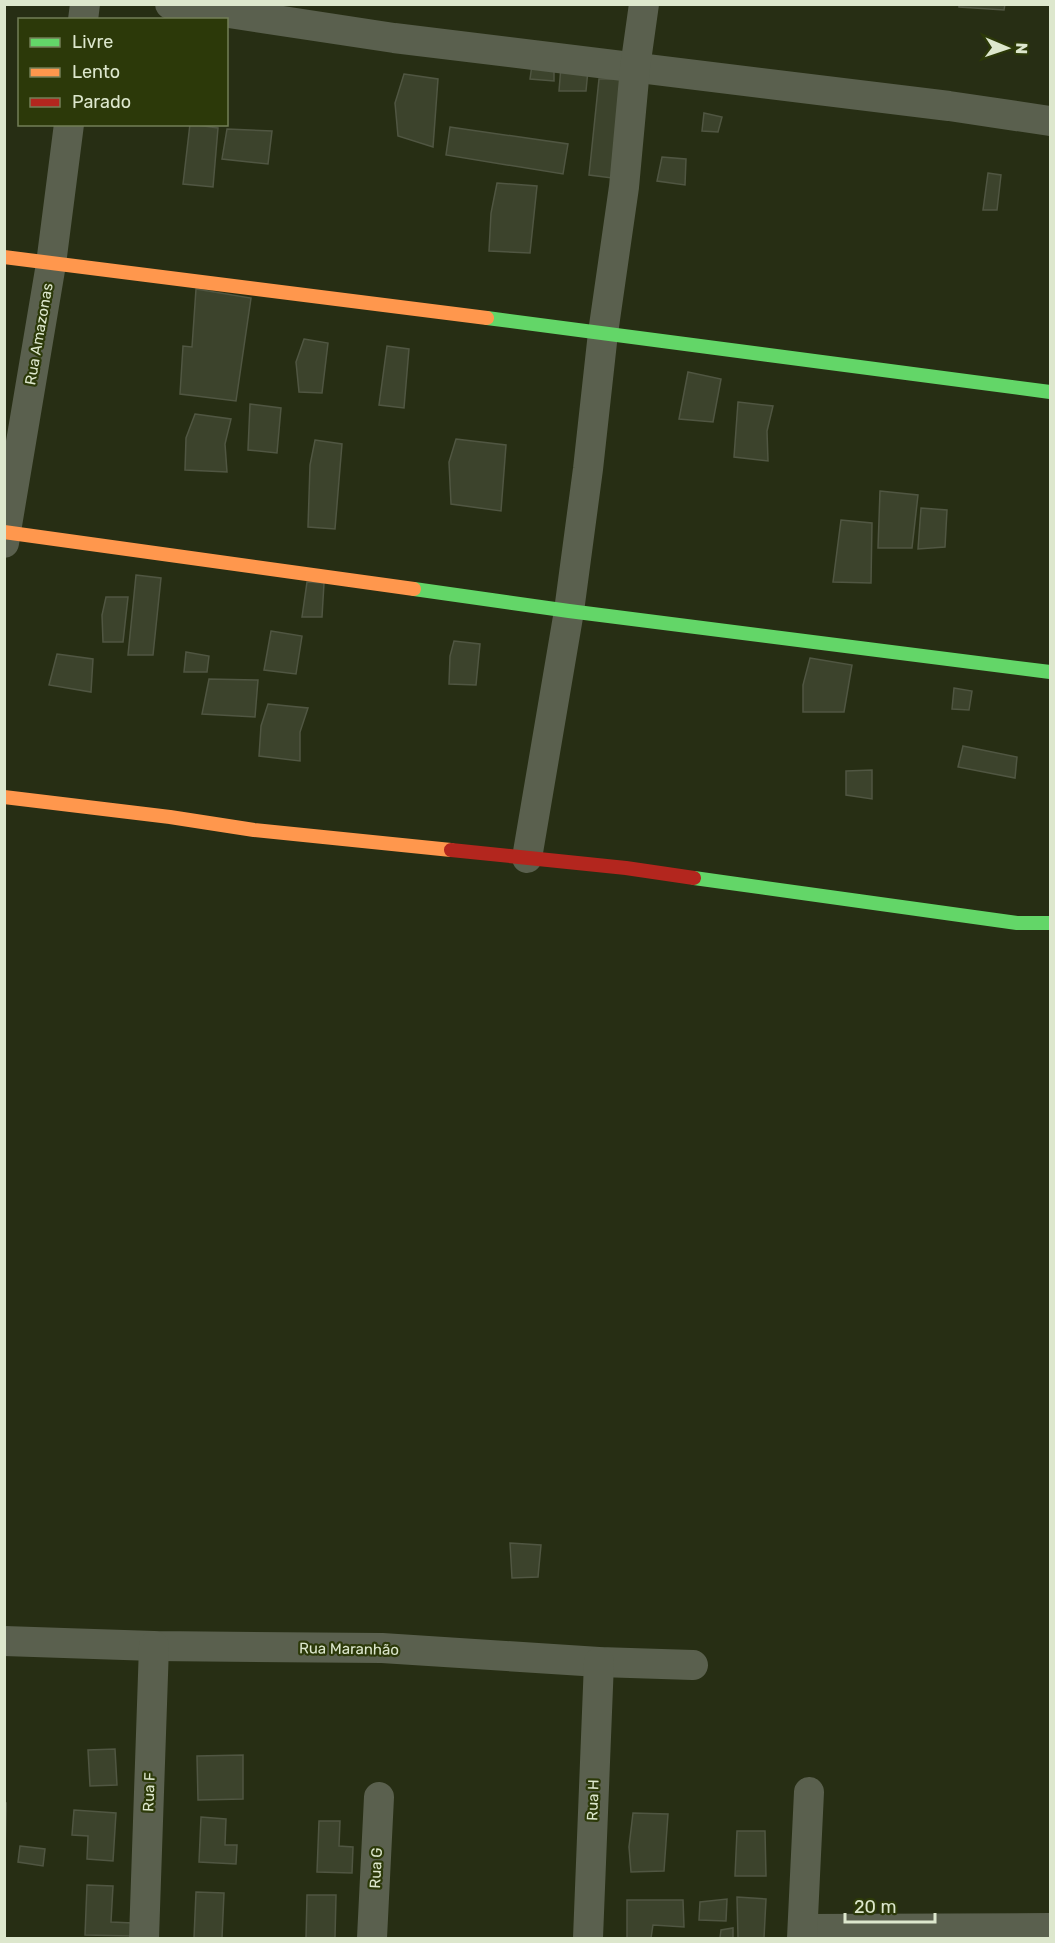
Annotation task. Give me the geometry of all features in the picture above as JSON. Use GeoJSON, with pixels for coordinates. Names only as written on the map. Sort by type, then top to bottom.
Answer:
{"type":"FeatureCollection","features":[{"type":"Feature","properties":{"kind":"street"},"geometry":{"type":"LineString","coordinates":[[170,4],[394,38],[938,105],[1050,121]]}},
{"type":"Feature","properties":{"kind":"street"},"geometry":{"type":"LineString","coordinates":[[527,858],[569,611],[603,333],[624,187],[635,68],[644,4]]}},
{"type":"Feature","properties":{"kind":"street","name":"Rua Amazonas"},"geometry":{"type":"LineString","coordinates":[[5,535],[51,264],[69,126]]}},
{"type":"Feature","properties":{"kind":"street"},"geometry":{"type":"LineString","coordinates":[[4,257],[1050,392]]}},
{"type":"Feature","properties":{"kind":"street"},"geometry":{"type":"LineString","coordinates":[[5,535],[569,611],[1050,672]]}},
{"type":"Feature","properties":{"kind":"street"},"geometry":{"type":"LineString","coordinates":[[4,797],[170,817],[254,830],[649,871],[1017,924],[1050,923]]}},
{"type":"Feature","properties":{"kind":"street","name":"Rua Maranhão"},"geometry":{"type":"LineString","coordinates":[[4,1641],[154,1646],[382,1648],[599,1662],[693,1665]]}},
{"type":"Feature","properties":{"kind":"street","name":"Rua F"},"geometry":{"type":"LineString","coordinates":[[144,1938],[154,1646]]}},
{"type":"Feature","properties":{"kind":"street","name":"Rua H"},"geometry":{"type":"LineString","coordinates":[[588,1938],[599,1662]]}},
{"type":"Feature","properties":{"kind":"street"},"geometry":{"type":"LineString","coordinates":[[809,1792],[802,1934],[1050,1928]]}},
{"type":"Feature","properties":{"kind":"street","name":"Rua G"},"geometry":{"type":"LineString","coordinates":[[372,1938],[380,1797]]}},
{"type":"Feature","properties":{"kind":"building"},"geometry":{"type":"Polygon","coordinates":[[[959,4],[1005,4],[1004,10],[959,7],[959,4]]]}},
{"type":"Feature","properties":{"kind":"building"},"geometry":{"type":"Polygon","coordinates":[[[532,65],[554,65],[554,81],[530,79],[532,65]]]}},
{"type":"Feature","properties":{"kind":"building"},"geometry":{"type":"Polygon","coordinates":[[[561,66],[588,70],[586,91],[559,91],[561,66]]]}},
{"type":"Feature","properties":{"kind":"building"},"geometry":{"type":"Polygon","coordinates":[[[404,74],[438,79],[433,147],[398,136],[395,103],[404,74]]]}},
{"type":"Feature","properties":{"kind":"building"},"geometry":{"type":"Polygon","coordinates":[[[599,79],[622,79],[612,178],[589,175],[599,79]]]}},
{"type":"Feature","properties":{"kind":"building"},"geometry":{"type":"Polygon","coordinates":[[[704,113],[722,117],[718,132],[702,131],[704,113]]]}},
{"type":"Feature","properties":{"kind":"building"},"geometry":{"type":"Polygon","coordinates":[[[190,126],[218,128],[213,187],[183,184],[190,126]]]}},
{"type":"Feature","properties":{"kind":"building"},"geometry":{"type":"Polygon","coordinates":[[[450,127],[568,144],[563,174],[446,155],[450,127]]]}},
{"type":"Feature","properties":{"kind":"building"},"geometry":{"type":"Polygon","coordinates":[[[227,129],[272,131],[268,164],[222,159],[227,129]]]}},
{"type":"Feature","properties":{"kind":"building"},"geometry":{"type":"Polygon","coordinates":[[[662,157],[686,159],[685,185],[657,181],[662,157]]]}},
{"type":"Feature","properties":{"kind":"building"},"geometry":{"type":"Polygon","coordinates":[[[988,173],[1001,175],[997,210],[983,210],[988,173]]]}},
{"type":"Feature","properties":{"kind":"building"},"geometry":{"type":"Polygon","coordinates":[[[497,183],[537,186],[530,253],[489,251],[491,213],[497,183]]]}},
{"type":"Feature","properties":{"kind":"building"},"geometry":{"type":"Polygon","coordinates":[[[196,289],[251,298],[236,401],[180,394],[183,346],[192,347],[196,289]]]}},
{"type":"Feature","properties":{"kind":"building"},"geometry":{"type":"Polygon","coordinates":[[[304,339],[328,343],[322,393],[299,392],[296,362],[304,339]]]}},
{"type":"Feature","properties":{"kind":"building"},"geometry":{"type":"Polygon","coordinates":[[[387,346],[409,349],[404,408],[379,405],[387,346]]]}},
{"type":"Feature","properties":{"kind":"building"},"geometry":{"type":"Polygon","coordinates":[[[688,372],[721,379],[713,422],[679,419],[688,372]]]}},
{"type":"Feature","properties":{"kind":"building"},"geometry":{"type":"Polygon","coordinates":[[[738,402],[773,406],[767,431],[768,461],[734,457],[738,402]]]}},
{"type":"Feature","properties":{"kind":"building"},"geometry":{"type":"Polygon","coordinates":[[[250,404],[281,408],[277,453],[248,450],[250,404]]]}},
{"type":"Feature","properties":{"kind":"building"},"geometry":{"type":"Polygon","coordinates":[[[195,414],[231,419],[225,444],[227,472],[185,470],[186,438],[195,414]]]}},
{"type":"Feature","properties":{"kind":"building"},"geometry":{"type":"Polygon","coordinates":[[[456,439],[506,445],[501,511],[451,504],[449,462],[456,439]]]}},
{"type":"Feature","properties":{"kind":"building"},"geometry":{"type":"Polygon","coordinates":[[[315,440],[342,444],[335,529],[308,527],[310,465],[315,440]]]}},
{"type":"Feature","properties":{"kind":"building"},"geometry":{"type":"Polygon","coordinates":[[[880,491],[918,495],[912,548],[878,548],[880,491]]]}},
{"type":"Feature","properties":{"kind":"building"},"geometry":{"type":"Polygon","coordinates":[[[921,508],[947,510],[945,547],[918,549],[921,508]]]}},
{"type":"Feature","properties":{"kind":"building"},"geometry":{"type":"Polygon","coordinates":[[[841,520],[872,523],[871,583],[833,582],[841,520]]]}},
{"type":"Feature","properties":{"kind":"building"},"geometry":{"type":"Polygon","coordinates":[[[136,575],[161,578],[153,655],[128,655],[136,575]]]}},
{"type":"Feature","properties":{"kind":"building"},"geometry":{"type":"Polygon","coordinates":[[[307,582],[324,583],[322,617],[302,617],[307,582]]]}},
{"type":"Feature","properties":{"kind":"building"},"geometry":{"type":"Polygon","coordinates":[[[106,597],[128,597],[123,642],[103,642],[102,615],[106,597]]]}},
{"type":"Feature","properties":{"kind":"building"},"geometry":{"type":"Polygon","coordinates":[[[271,631],[302,636],[296,674],[264,670],[271,631]]]}},
{"type":"Feature","properties":{"kind":"building"},"geometry":{"type":"Polygon","coordinates":[[[454,641],[480,644],[476,685],[449,684],[450,656],[454,641]]]}},
{"type":"Feature","properties":{"kind":"building"},"geometry":{"type":"Polygon","coordinates":[[[186,652],[209,656],[207,672],[184,672],[186,652]]]}},
{"type":"Feature","properties":{"kind":"building"},"geometry":{"type":"Polygon","coordinates":[[[57,654],[93,659],[91,692],[49,685],[57,654]]]}},
{"type":"Feature","properties":{"kind":"building"},"geometry":{"type":"Polygon","coordinates":[[[810,658],[852,665],[844,712],[803,712],[803,685],[810,658]]]}},
{"type":"Feature","properties":{"kind":"building"},"geometry":{"type":"Polygon","coordinates":[[[209,679],[258,680],[255,717],[202,714],[209,679]]]}},
{"type":"Feature","properties":{"kind":"building"},"geometry":{"type":"Polygon","coordinates":[[[954,688],[972,691],[969,710],[952,709],[954,688]]]}},
{"type":"Feature","properties":{"kind":"building"},"geometry":{"type":"Polygon","coordinates":[[[268,704],[308,708],[300,732],[300,761],[259,756],[261,726],[268,704]]]}},
{"type":"Feature","properties":{"kind":"building"},"geometry":{"type":"Polygon","coordinates":[[[963,746],[1017,757],[1015,778],[958,767],[963,746]]]}},
{"type":"Feature","properties":{"kind":"building"},"geometry":{"type":"Polygon","coordinates":[[[872,770],[872,799],[846,795],[846,771],[872,770]]]}},
{"type":"Feature","properties":{"kind":"building"},"geometry":{"type":"Polygon","coordinates":[[[510,1543],[541,1545],[538,1577],[512,1578],[510,1543]]]}},
{"type":"Feature","properties":{"kind":"building"},"geometry":{"type":"Polygon","coordinates":[[[115,1749],[117,1785],[90,1786],[88,1750],[115,1749]]]}},
{"type":"Feature","properties":{"kind":"building"},"geometry":{"type":"Polygon","coordinates":[[[243,1755],[243,1799],[198,1800],[197,1756],[243,1755]]]}},
{"type":"Feature","properties":{"kind":"building"},"geometry":{"type":"Polygon","coordinates":[[[4,1803],[6,1803],[5,1857],[4,1857],[4,1803]]]}},
{"type":"Feature","properties":{"kind":"building"},"geometry":{"type":"Polygon","coordinates":[[[74,1810],[116,1813],[113,1861],[87,1859],[88,1836],[72,1835],[74,1810]]]}},
{"type":"Feature","properties":{"kind":"building"},"geometry":{"type":"Polygon","coordinates":[[[633,1813],[668,1814],[664,1871],[631,1872],[629,1847],[633,1813]]]}},
{"type":"Feature","properties":{"kind":"building"},"geometry":{"type":"Polygon","coordinates":[[[201,1817],[226,1819],[225,1845],[237,1845],[236,1864],[199,1862],[201,1817]]]}},
{"type":"Feature","properties":{"kind":"building"},"geometry":{"type":"Polygon","coordinates":[[[319,1821],[340,1821],[339,1846],[353,1847],[352,1873],[317,1872],[319,1821]]]}},
{"type":"Feature","properties":{"kind":"building"},"geometry":{"type":"Polygon","coordinates":[[[737,1831],[765,1831],[766,1876],[735,1876],[737,1831]]]}},
{"type":"Feature","properties":{"kind":"building"},"geometry":{"type":"Polygon","coordinates":[[[20,1846],[45,1849],[43,1866],[18,1862],[20,1846]]]}},
{"type":"Feature","properties":{"kind":"building"},"geometry":{"type":"Polygon","coordinates":[[[87,1885],[113,1886],[111,1922],[133,1923],[132,1936],[85,1935],[87,1885]]]}},
{"type":"Feature","properties":{"kind":"building"},"geometry":{"type":"Polygon","coordinates":[[[196,1892],[224,1893],[222,1938],[194,1938],[196,1892]]]}},
{"type":"Feature","properties":{"kind":"building"},"geometry":{"type":"Polygon","coordinates":[[[307,1895],[336,1895],[335,1938],[306,1938],[307,1895]]]}},
{"type":"Feature","properties":{"kind":"building"},"geometry":{"type":"Polygon","coordinates":[[[737,1897],[766,1899],[764,1938],[738,1938],[737,1897]]]}},
{"type":"Feature","properties":{"kind":"building"},"geometry":{"type":"Polygon","coordinates":[[[727,1899],[726,1921],[699,1920],[700,1902],[727,1899]]]}},
{"type":"Feature","properties":{"kind":"building"},"geometry":{"type":"Polygon","coordinates":[[[627,1900],[683,1900],[684,1927],[653,1925],[651,1938],[627,1938],[627,1900]]]}},
{"type":"Feature","properties":{"kind":"building"},"geometry":{"type":"Polygon","coordinates":[[[733,1928],[733,1938],[720,1938],[721,1930],[733,1928]]]}},
{"type":"Feature","properties":{"kind":"traffic: fast"},"geometry":{"type":"LineString","coordinates":[[487,318],[1050,392]]}},
{"type":"Feature","properties":{"kind":"traffic: fast"},"geometry":{"type":"LineString","coordinates":[[414,589],[1050,672]]}},
{"type":"Feature","properties":{"kind":"traffic: fast"},"geometry":{"type":"LineString","coordinates":[[694,878],[1017,923],[1050,923]]}},
{"type":"Feature","properties":{"kind":"traffic: slow"},"geometry":{"type":"LineString","coordinates":[[4,257],[487,318]]}},
{"type":"Feature","properties":{"kind":"traffic: slow"},"geometry":{"type":"LineString","coordinates":[[4,532],[414,589]]}},
{"type":"Feature","properties":{"kind":"traffic: slow"},"geometry":{"type":"LineString","coordinates":[[4,797],[170,817],[254,830],[451,850]]}},
{"type":"Feature","properties":{"kind":"traffic: jam"},"geometry":{"type":"LineString","coordinates":[[451,850],[626,868],[694,878]]}}]}
